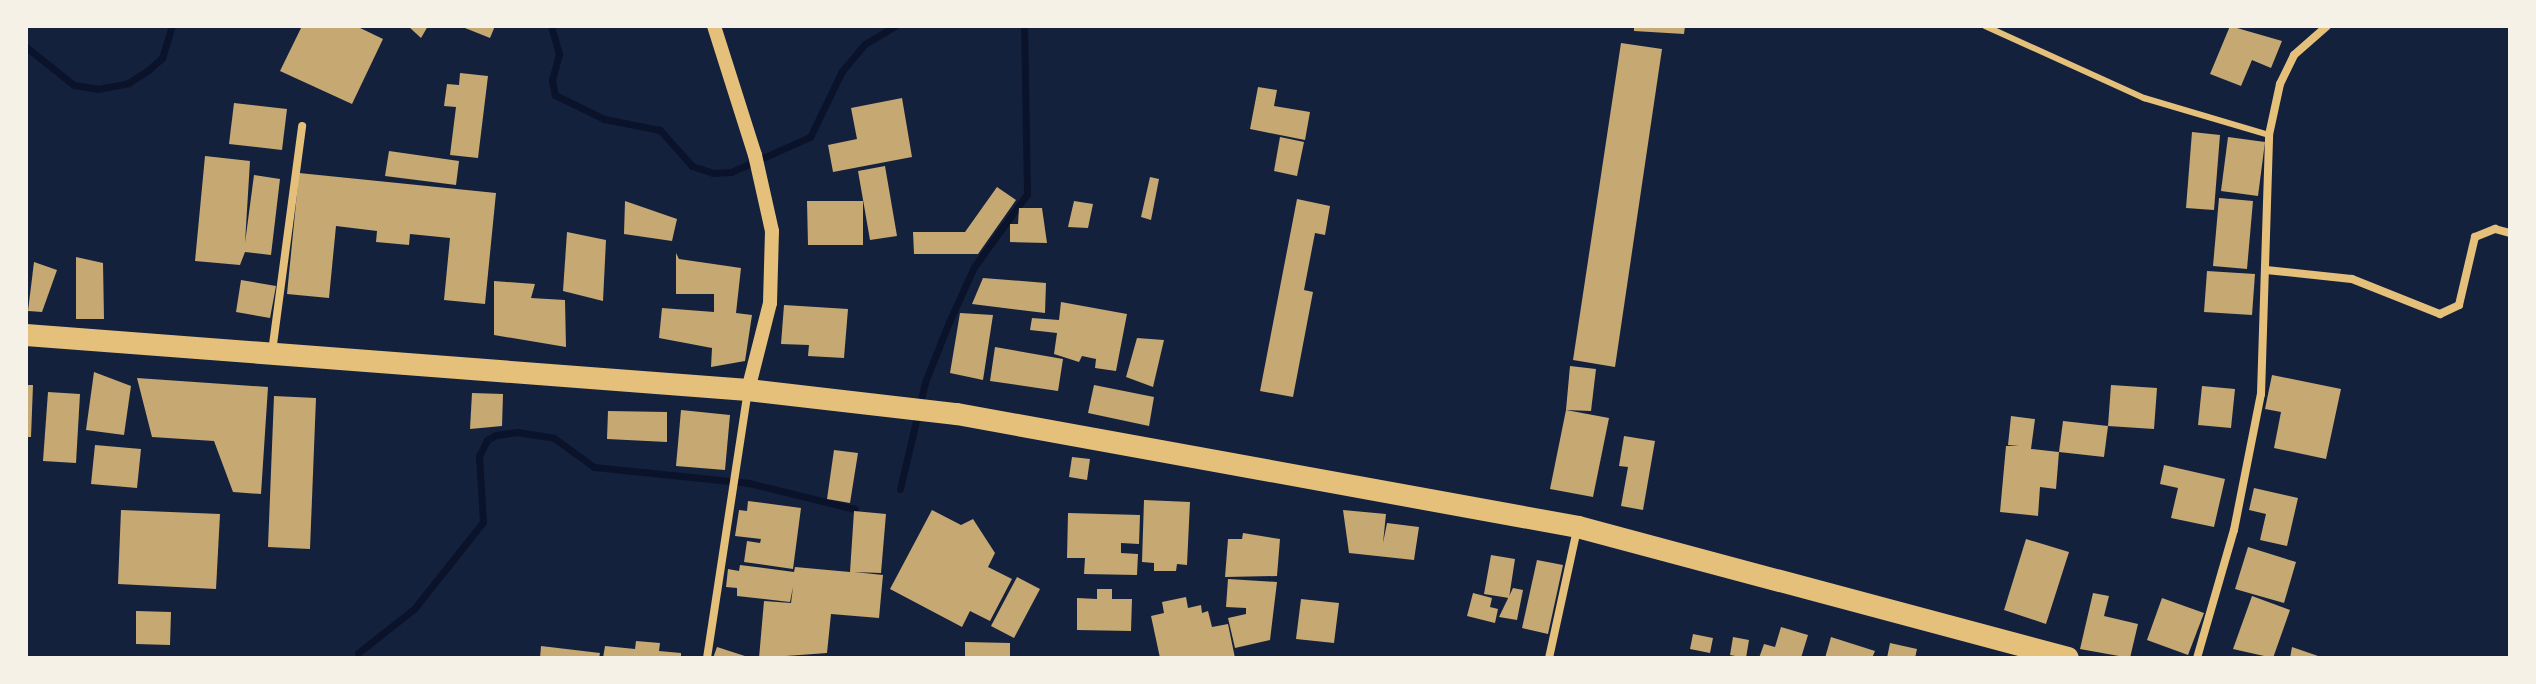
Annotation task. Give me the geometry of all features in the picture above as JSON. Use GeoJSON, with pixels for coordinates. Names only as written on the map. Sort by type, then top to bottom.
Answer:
{"type":"FeatureCollection","features":[{"type":"Feature","properties":{"kind":"highway"},"geometry":{"type":"LineString","coordinates":[[26,335],[748,390],[934,411],[1578,527],[2062,657]]}},
{"type":"Feature","properties":{"kind":"street"},"geometry":{"type":"LineString","coordinates":[[707,658],[748,390],[772,271],[772,231],[764,186],[714,26]]}},
{"type":"Feature","properties":{"kind":"street"},"geometry":{"type":"LineString","coordinates":[[2197,658],[2251,459],[2261,394],[2269,135],[2280,84],[2294,55],[2327,26]]}},
{"type":"Feature","properties":{"kind":"street"},"geometry":{"type":"LineString","coordinates":[[272,353],[302,126]]}},
{"type":"Feature","properties":{"kind":"street"},"geometry":{"type":"LineString","coordinates":[[2266,270],[2352,279],[2440,314],[2459,305],[2475,237],[2495,229],[2510,233]]}},
{"type":"Feature","properties":{"kind":"street"},"geometry":{"type":"LineString","coordinates":[[1549,658],[1578,527]]}},
{"type":"Feature","properties":{"kind":"lane"},"geometry":{"type":"LineString","coordinates":[[1985,26],[2144,98],[2269,135]]}},
{"type":"Feature","properties":{"kind":"building"},"geometry":{"type":"Polygon","coordinates":[[[302,26],[356,26],[383,39],[352,104],[280,71],[302,26]]]}},
{"type":"Feature","properties":{"kind":"building"},"geometry":{"type":"Polygon","coordinates":[[[408,26],[428,26],[421,38],[408,26]]]}},
{"type":"Feature","properties":{"kind":"building"},"geometry":{"type":"Polygon","coordinates":[[[460,26],[495,26],[490,38],[460,26]]]}},
{"type":"Feature","properties":{"kind":"building"},"geometry":{"type":"Polygon","coordinates":[[[1634,26],[1685,26],[1684,34],[1634,31],[1634,26]]]}},
{"type":"Feature","properties":{"kind":"building"},"geometry":{"type":"Polygon","coordinates":[[[2230,26],[2282,41],[2271,68],[2252,60],[2241,86],[2210,74],[2230,26]]]}},
{"type":"Feature","properties":{"kind":"building"},"geometry":{"type":"Polygon","coordinates":[[[1621,43],[1662,49],[1615,367],[1573,360],[1621,43]]]}},
{"type":"Feature","properties":{"kind":"building"},"geometry":{"type":"Polygon","coordinates":[[[460,73],[488,76],[478,158],[450,155],[456,107],[444,106],[447,84],[459,85],[460,73]]]}},
{"type":"Feature","properties":{"kind":"building"},"geometry":{"type":"Polygon","coordinates":[[[1258,87],[1277,90],[1274,106],[1310,112],[1305,140],[1250,129],[1258,87]]]}},
{"type":"Feature","properties":{"kind":"building"},"geometry":{"type":"Polygon","coordinates":[[[902,98],[912,157],[833,172],[828,145],[857,139],[851,108],[902,98]]]}},
{"type":"Feature","properties":{"kind":"building"},"geometry":{"type":"Polygon","coordinates":[[[234,103],[287,109],[282,150],[229,144],[234,103]]]}},
{"type":"Feature","properties":{"kind":"building"},"geometry":{"type":"Polygon","coordinates":[[[2192,132],[2220,135],[2214,210],[2186,208],[2192,132]]]}},
{"type":"Feature","properties":{"kind":"building"},"geometry":{"type":"Polygon","coordinates":[[[1280,137],[1304,142],[1297,176],[1274,171],[1280,137]]]}},
{"type":"Feature","properties":{"kind":"building"},"geometry":{"type":"Polygon","coordinates":[[[2228,137],[2265,142],[2258,196],[2221,191],[2228,137]]]}},
{"type":"Feature","properties":{"kind":"building"},"geometry":{"type":"Polygon","coordinates":[[[389,151],[459,161],[456,185],[385,176],[389,151]]]}},
{"type":"Feature","properties":{"kind":"building"},"geometry":{"type":"Polygon","coordinates":[[[205,156],[250,161],[245,243],[254,175],[280,179],[271,255],[245,252],[240,265],[195,261],[205,156]]]}},
{"type":"Feature","properties":{"kind":"building"},"geometry":{"type":"Polygon","coordinates":[[[885,166],[897,236],[870,240],[858,171],[885,166]]]}},
{"type":"Feature","properties":{"kind":"building"},"geometry":{"type":"Polygon","coordinates":[[[299,173],[496,193],[485,304],[444,300],[450,238],[410,234],[409,245],[376,242],[377,231],[336,226],[329,298],[287,294],[299,173]]]}},
{"type":"Feature","properties":{"kind":"building"},"geometry":{"type":"Polygon","coordinates":[[[1150,177],[1159,179],[1151,220],[1141,217],[1150,177]]]}},
{"type":"Feature","properties":{"kind":"building"},"geometry":{"type":"Polygon","coordinates":[[[997,187],[1016,200],[978,254],[914,254],[913,232],[965,232],[997,187]]]}},
{"type":"Feature","properties":{"kind":"building"},"geometry":{"type":"Polygon","coordinates":[[[2219,198],[2253,201],[2247,269],[2213,266],[2219,198]]]}},
{"type":"Feature","properties":{"kind":"building"},"geometry":{"type":"Polygon","coordinates":[[[1297,199],[1330,206],[1325,235],[1315,233],[1304,290],[1313,292],[1293,397],[1260,391],[1297,199]]]}},
{"type":"Feature","properties":{"kind":"building"},"geometry":{"type":"Polygon","coordinates":[[[625,201],[677,219],[672,241],[624,234],[625,201]]]}},
{"type":"Feature","properties":{"kind":"building"},"geometry":{"type":"Polygon","coordinates":[[[807,201],[863,201],[863,245],[808,245],[807,201]]]}},
{"type":"Feature","properties":{"kind":"building"},"geometry":{"type":"Polygon","coordinates":[[[1074,201],[1093,204],[1088,228],[1068,227],[1074,201]]]}},
{"type":"Feature","properties":{"kind":"building"},"geometry":{"type":"Polygon","coordinates":[[[1019,208],[1042,208],[1047,243],[1010,242],[1010,224],[1018,224],[1019,208]]]}},
{"type":"Feature","properties":{"kind":"building"},"geometry":{"type":"Polygon","coordinates":[[[567,232],[606,240],[603,301],[563,291],[567,232]]]}},
{"type":"Feature","properties":{"kind":"building"},"geometry":{"type":"Polygon","coordinates":[[[676,253],[679,259],[741,268],[736,313],[752,315],[745,361],[711,367],[712,348],[659,338],[662,308],[714,312],[714,294],[676,294],[676,253]]]}},
{"type":"Feature","properties":{"kind":"building"},"geometry":{"type":"Polygon","coordinates":[[[76,257],[103,263],[104,319],[76,319],[76,257]]]}},
{"type":"Feature","properties":{"kind":"building"},"geometry":{"type":"Polygon","coordinates":[[[34,262],[57,270],[42,312],[28,311],[34,262]]]}},
{"type":"Feature","properties":{"kind":"building"},"geometry":{"type":"Polygon","coordinates":[[[2207,271],[2255,274],[2252,315],[2204,312],[2207,271]]]}},
{"type":"Feature","properties":{"kind":"building"},"geometry":{"type":"Polygon","coordinates":[[[983,278],[1046,283],[1045,313],[972,304],[983,278]]]}},
{"type":"Feature","properties":{"kind":"building"},"geometry":{"type":"Polygon","coordinates":[[[241,280],[276,286],[270,318],[236,312],[241,280]]]}},
{"type":"Feature","properties":{"kind":"building"},"geometry":{"type":"Polygon","coordinates":[[[494,281],[535,284],[531,298],[565,300],[566,347],[494,335],[494,281]]]}},
{"type":"Feature","properties":{"kind":"building"},"geometry":{"type":"Polygon","coordinates":[[[1061,302],[1127,314],[1116,371],[1095,368],[1096,359],[1082,356],[1079,362],[1054,354],[1057,333],[1030,330],[1032,318],[1059,320],[1061,302]]]}},
{"type":"Feature","properties":{"kind":"building"},"geometry":{"type":"Polygon","coordinates":[[[784,305],[848,309],[844,358],[808,356],[809,345],[781,344],[784,305]]]}},
{"type":"Feature","properties":{"kind":"building"},"geometry":{"type":"Polygon","coordinates":[[[960,313],[993,315],[983,380],[950,373],[960,313]]]}},
{"type":"Feature","properties":{"kind":"building"},"geometry":{"type":"Polygon","coordinates":[[[1137,338],[1164,340],[1153,387],[1126,377],[1137,338]]]}},
{"type":"Feature","properties":{"kind":"building"},"geometry":{"type":"Polygon","coordinates":[[[995,347],[1063,359],[1058,391],[990,381],[995,347]]]}},
{"type":"Feature","properties":{"kind":"building"},"geometry":{"type":"Polygon","coordinates":[[[1570,366],[1596,369],[1591,411],[1566,410],[1570,366]]]}},
{"type":"Feature","properties":{"kind":"building"},"geometry":{"type":"Polygon","coordinates":[[[94,372],[131,386],[124,435],[86,430],[94,372]]]}},
{"type":"Feature","properties":{"kind":"building"},"geometry":{"type":"Polygon","coordinates":[[[2272,375],[2341,389],[2326,459],[2274,448],[2281,412],[2265,409],[2272,375]]]}},
{"type":"Feature","properties":{"kind":"building"},"geometry":{"type":"Polygon","coordinates":[[[137,378],[268,387],[261,494],[233,492],[214,441],[152,437],[137,378]]]}},
{"type":"Feature","properties":{"kind":"building"},"geometry":{"type":"Polygon","coordinates":[[[26,385],[33,385],[31,437],[26,437],[26,385]]]}},
{"type":"Feature","properties":{"kind":"building"},"geometry":{"type":"Polygon","coordinates":[[[1094,385],[1154,397],[1149,426],[1088,413],[1094,385]]]}},
{"type":"Feature","properties":{"kind":"building"},"geometry":{"type":"Polygon","coordinates":[[[2111,385],[2157,388],[2154,429],[2108,426],[2111,385]]]}},
{"type":"Feature","properties":{"kind":"building"},"geometry":{"type":"Polygon","coordinates":[[[2202,386],[2235,389],[2231,428],[2198,425],[2202,386]]]}},
{"type":"Feature","properties":{"kind":"building"},"geometry":{"type":"Polygon","coordinates":[[[48,392],[80,394],[76,463],[43,461],[48,392]]]}},
{"type":"Feature","properties":{"kind":"building"},"geometry":{"type":"Polygon","coordinates":[[[472,393],[503,394],[502,426],[470,429],[472,393]]]}},
{"type":"Feature","properties":{"kind":"building"},"geometry":{"type":"Polygon","coordinates":[[[274,396],[316,398],[310,549],[268,547],[274,396]]]}},
{"type":"Feature","properties":{"kind":"building"},"geometry":{"type":"Polygon","coordinates":[[[681,410],[730,415],[725,470],[676,466],[681,410]]]}},
{"type":"Feature","properties":{"kind":"building"},"geometry":{"type":"Polygon","coordinates":[[[1566,410],[1609,418],[1593,497],[1550,489],[1566,410]]]}},
{"type":"Feature","properties":{"kind":"building"},"geometry":{"type":"Polygon","coordinates":[[[608,411],[667,412],[667,442],[607,439],[608,411]]]}},
{"type":"Feature","properties":{"kind":"building"},"geometry":{"type":"Polygon","coordinates":[[[2011,416],[2035,419],[2031,449],[2059,452],[2056,489],[2040,487],[2038,516],[2000,512],[2006,446],[2019,446],[2008,445],[2011,416]]]}},
{"type":"Feature","properties":{"kind":"building"},"geometry":{"type":"Polygon","coordinates":[[[2063,421],[2108,426],[2104,457],[2059,452],[2063,421]]]}},
{"type":"Feature","properties":{"kind":"building"},"geometry":{"type":"Polygon","coordinates":[[[1624,436],[1655,441],[1643,510],[1621,506],[1628,467],[1619,466],[1624,436]]]}},
{"type":"Feature","properties":{"kind":"building"},"geometry":{"type":"Polygon","coordinates":[[[95,445],[141,449],[137,488],[91,484],[95,445]]]}},
{"type":"Feature","properties":{"kind":"building"},"geometry":{"type":"Polygon","coordinates":[[[834,450],[858,453],[850,503],[827,499],[834,450]]]}},
{"type":"Feature","properties":{"kind":"building"},"geometry":{"type":"Polygon","coordinates":[[[1072,457],[1090,459],[1087,480],[1069,477],[1072,457]]]}},
{"type":"Feature","properties":{"kind":"building"},"geometry":{"type":"Polygon","coordinates":[[[2164,465],[2225,479],[2214,527],[2171,518],[2178,488],[2160,484],[2164,465]]]}},
{"type":"Feature","properties":{"kind":"building"},"geometry":{"type":"Polygon","coordinates":[[[2254,488],[2298,498],[2287,546],[2260,540],[2266,514],[2249,510],[2254,488]]]}},
{"type":"Feature","properties":{"kind":"building"},"geometry":{"type":"Polygon","coordinates":[[[1144,500],[1190,502],[1187,565],[1177,564],[1176,571],[1154,571],[1154,563],[1142,562],[1144,500]]]}},
{"type":"Feature","properties":{"kind":"building"},"geometry":{"type":"Polygon","coordinates":[[[748,501],[801,508],[793,569],[744,562],[747,541],[760,543],[761,539],[735,536],[739,510],[747,511],[748,501]]]}},
{"type":"Feature","properties":{"kind":"building"},"geometry":{"type":"Polygon","coordinates":[[[121,510],[220,514],[216,589],[118,584],[121,510]]]}},
{"type":"Feature","properties":{"kind":"building"},"geometry":{"type":"Polygon","coordinates":[[[932,510],[961,525],[973,519],[995,553],[988,567],[1012,579],[990,621],[970,611],[962,627],[890,589],[932,510]]]}},
{"type":"Feature","properties":{"kind":"building"},"geometry":{"type":"Polygon","coordinates":[[[1343,510],[1386,514],[1383,543],[1387,523],[1419,527],[1414,560],[1349,553],[1343,510]]]}},
{"type":"Feature","properties":{"kind":"building"},"geometry":{"type":"Polygon","coordinates":[[[854,511],[886,514],[881,573],[854,572],[883,575],[879,618],[831,614],[827,653],[759,658],[764,601],[791,603],[793,587],[790,602],[737,596],[737,588],[726,587],[728,569],[739,571],[740,565],[794,572],[795,567],[850,572],[854,511]]]}},
{"type":"Feature","properties":{"kind":"building"},"geometry":{"type":"Polygon","coordinates":[[[1068,513],[1140,515],[1139,544],[1121,543],[1121,553],[1138,554],[1137,575],[1084,574],[1085,558],[1067,558],[1068,513]]]}},
{"type":"Feature","properties":{"kind":"building"},"geometry":{"type":"Polygon","coordinates":[[[1243,533],[1280,539],[1277,576],[1225,577],[1228,539],[1242,539],[1243,533]]]}},
{"type":"Feature","properties":{"kind":"building"},"geometry":{"type":"Polygon","coordinates":[[[2026,539],[2069,552],[2046,624],[2004,610],[2026,539]]]}},
{"type":"Feature","properties":{"kind":"building"},"geometry":{"type":"Polygon","coordinates":[[[2248,547],[2296,562],[2284,603],[2235,589],[2248,547]]]}},
{"type":"Feature","properties":{"kind":"building"},"geometry":{"type":"Polygon","coordinates":[[[1491,555],[1515,559],[1509,598],[1484,594],[1491,555]]]}},
{"type":"Feature","properties":{"kind":"building"},"geometry":{"type":"Polygon","coordinates":[[[1537,560],[1563,565],[1548,634],[1522,628],[1537,560]]]}},
{"type":"Feature","properties":{"kind":"building"},"geometry":{"type":"Polygon","coordinates":[[[1017,577],[1040,589],[1014,638],[991,626],[1017,577]]]}},
{"type":"Feature","properties":{"kind":"building"},"geometry":{"type":"Polygon","coordinates":[[[1228,579],[1277,582],[1270,640],[1235,648],[1228,618],[1246,614],[1246,608],[1226,607],[1228,579]]]}},
{"type":"Feature","properties":{"kind":"building"},"geometry":{"type":"Polygon","coordinates":[[[1513,588],[1523,590],[1517,620],[1499,617],[1513,588]]]}},
{"type":"Feature","properties":{"kind":"building"},"geometry":{"type":"Polygon","coordinates":[[[1097,589],[1112,589],[1112,599],[1132,599],[1131,631],[1077,630],[1077,598],[1097,599],[1097,589]]]}},
{"type":"Feature","properties":{"kind":"building"},"geometry":{"type":"Polygon","coordinates":[[[1473,593],[1492,598],[1490,607],[1498,609],[1495,623],[1467,616],[1473,593]]]}},
{"type":"Feature","properties":{"kind":"building"},"geometry":{"type":"Polygon","coordinates":[[[2093,593],[2109,596],[2104,616],[2138,624],[2130,658],[2080,649],[2093,593]]]}},
{"type":"Feature","properties":{"kind":"building"},"geometry":{"type":"Polygon","coordinates":[[[2252,596],[2290,610],[2273,658],[2233,649],[2252,596]]]}},
{"type":"Feature","properties":{"kind":"building"},"geometry":{"type":"Polygon","coordinates":[[[1186,597],[1188,608],[1201,605],[1202,613],[1208,611],[1212,627],[1228,624],[1235,658],[1160,658],[1151,616],[1164,613],[1162,602],[1186,597]]]}},
{"type":"Feature","properties":{"kind":"building"},"geometry":{"type":"Polygon","coordinates":[[[2162,598],[2204,613],[2188,655],[2147,640],[2162,598]]]}},
{"type":"Feature","properties":{"kind":"building"},"geometry":{"type":"Polygon","coordinates":[[[1301,599],[1339,603],[1334,643],[1296,639],[1301,599]]]}},
{"type":"Feature","properties":{"kind":"building"},"geometry":{"type":"Polygon","coordinates":[[[136,611],[171,612],[170,645],[136,644],[136,611]]]}},
{"type":"Feature","properties":{"kind":"building"},"geometry":{"type":"Polygon","coordinates":[[[1781,627],[1808,635],[1801,658],[1759,658],[1764,644],[1775,647],[1781,627]]]}},
{"type":"Feature","properties":{"kind":"building"},"geometry":{"type":"Polygon","coordinates":[[[1693,634],[1713,638],[1710,653],[1690,649],[1693,634]]]}},
{"type":"Feature","properties":{"kind":"building"},"geometry":{"type":"Polygon","coordinates":[[[1733,637],[1749,640],[1746,658],[1730,655],[1733,637]]]}},
{"type":"Feature","properties":{"kind":"building"},"geometry":{"type":"Polygon","coordinates":[[[1831,637],[1875,651],[1872,658],[1825,658],[1831,637]]]}},
{"type":"Feature","properties":{"kind":"building"},"geometry":{"type":"Polygon","coordinates":[[[636,641],[660,643],[659,651],[681,653],[681,658],[603,658],[605,646],[635,649],[636,641]]]}},
{"type":"Feature","properties":{"kind":"building"},"geometry":{"type":"Polygon","coordinates":[[[965,642],[1010,643],[1010,658],[965,658],[965,642]]]}},
{"type":"Feature","properties":{"kind":"building"},"geometry":{"type":"Polygon","coordinates":[[[1890,643],[1917,649],[1915,658],[1887,658],[1890,643]]]}},
{"type":"Feature","properties":{"kind":"building"},"geometry":{"type":"Polygon","coordinates":[[[541,646],[600,653],[599,658],[540,658],[541,646]]]}},
{"type":"Feature","properties":{"kind":"building"},"geometry":{"type":"Polygon","coordinates":[[[717,647],[748,657],[748,658],[713,658],[717,647]]]}},
{"type":"Feature","properties":{"kind":"building"},"geometry":{"type":"Polygon","coordinates":[[[2292,647],[2321,657],[2321,658],[2290,658],[2292,647]]]}},
{"type":"Feature","properties":{"kind":"waterway"},"geometry":{"type":"LineString","coordinates":[[26,47],[74,85],[98,89],[128,83],[147,71],[162,58],[172,26]]}},
{"type":"Feature","properties":{"kind":"waterway"},"geometry":{"type":"LineString","coordinates":[[551,26],[559,54],[552,80],[555,95],[604,119],[660,130],[692,166],[713,173],[731,172],[810,137],[842,71],[865,44],[895,26]]}},
{"type":"Feature","properties":{"kind":"waterway"},"geometry":{"type":"LineString","coordinates":[[900,489],[925,382],[949,322],[974,267],[1027,194],[1024,26]]}},
{"type":"Feature","properties":{"kind":"waterway"},"geometry":{"type":"LineString","coordinates":[[358,653],[414,609],[483,522],[479,456],[487,440],[496,435],[517,432],[554,438],[594,467],[749,483],[855,509]]}}]}
